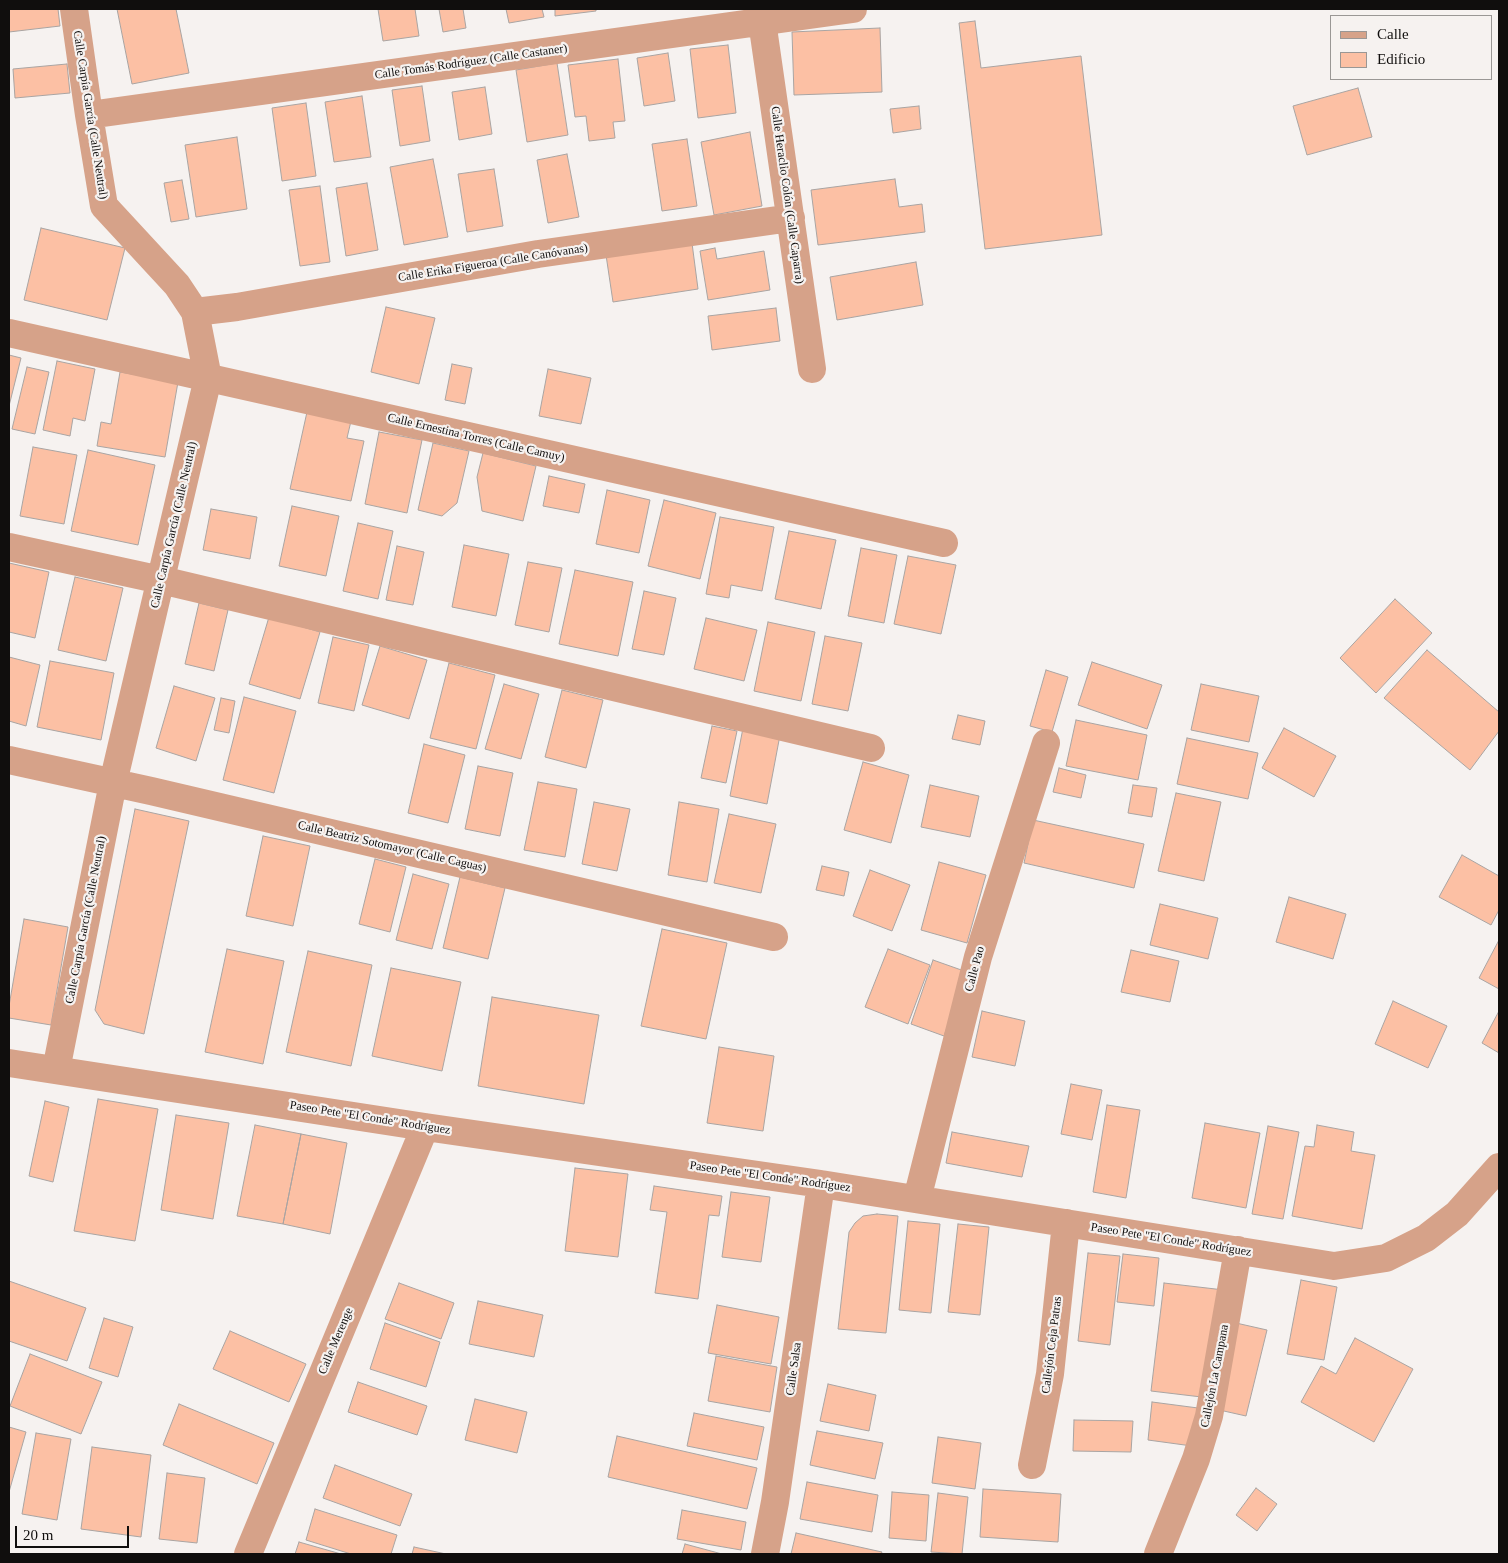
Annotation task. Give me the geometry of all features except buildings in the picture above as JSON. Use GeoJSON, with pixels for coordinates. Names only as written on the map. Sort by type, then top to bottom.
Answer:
{"type":"FeatureCollection","features":[{"type":"Feature","properties":{"kind":"street","name":"Calle Carpía García (Calle Neutral)"},"geometry":{"type":"LineString","coordinates":[[56,1070],[113,783],[208,378],[195,312],[176,285],[104,206],[74,9]]}},
{"type":"Feature","properties":{"kind":"street","name":"Calle Tomás Rodríguez (Calle Castaner)"},"geometry":{"type":"LineString","coordinates":[[89,115],[853,9]]}},
{"type":"Feature","properties":{"kind":"street","name":"Calle Heraclio Colón (Calle Caparra)"},"geometry":{"type":"LineString","coordinates":[[762,21],[812,368]]}},
{"type":"Feature","properties":{"kind":"street","name":"Calle Erika Figueroa (Calle Canóvanas)"},"geometry":{"type":"LineString","coordinates":[[195,312],[247,305],[538,254],[791,218]]}},
{"type":"Feature","properties":{"kind":"street","name":"Calle Ernestina Torres (Calle Camuy)"},"geometry":{"type":"LineString","coordinates":[[9,333],[944,543]]}},
{"type":"Feature","properties":{"kind":"street"},"geometry":{"type":"LineString","coordinates":[[9,547],[161,580],[871,748]]}},
{"type":"Feature","properties":{"kind":"street","name":"Calle Pao"},"geometry":{"type":"LineString","coordinates":[[917,1199],[978,957],[1046,743]]}},
{"type":"Feature","properties":{"kind":"street","name":"Calle Beatriz Sotomayor (Calle Caguas)"},"geometry":{"type":"LineString","coordinates":[[9,760],[151,791],[774,937]]}},
{"type":"Feature","properties":{"kind":"street","name":"Paseo Pete \"El Conde\" Rodríguez"},"geometry":{"type":"LineString","coordinates":[[9,1064],[425,1127],[821,1184],[1334,1266],[1386,1258],[1426,1238],[1457,1214],[1499,1167]]}},
{"type":"Feature","properties":{"kind":"street","name":"Calle Merenge"},"geometry":{"type":"LineString","coordinates":[[248,1554],[425,1127]]}},
{"type":"Feature","properties":{"kind":"street","name":"Calle Salsa"},"geometry":{"type":"LineString","coordinates":[[765,1554],[777,1492],[821,1184]]}},
{"type":"Feature","properties":{"kind":"street","name":"Callejón Ceja Patras"},"geometry":{"type":"LineString","coordinates":[[1032,1465],[1050,1374],[1066,1223]]}},
{"type":"Feature","properties":{"kind":"street","name":"Callejón La Campana"},"geometry":{"type":"LineString","coordinates":[[1158,1554],[1196,1459],[1209,1416],[1238,1250]]}}]}
